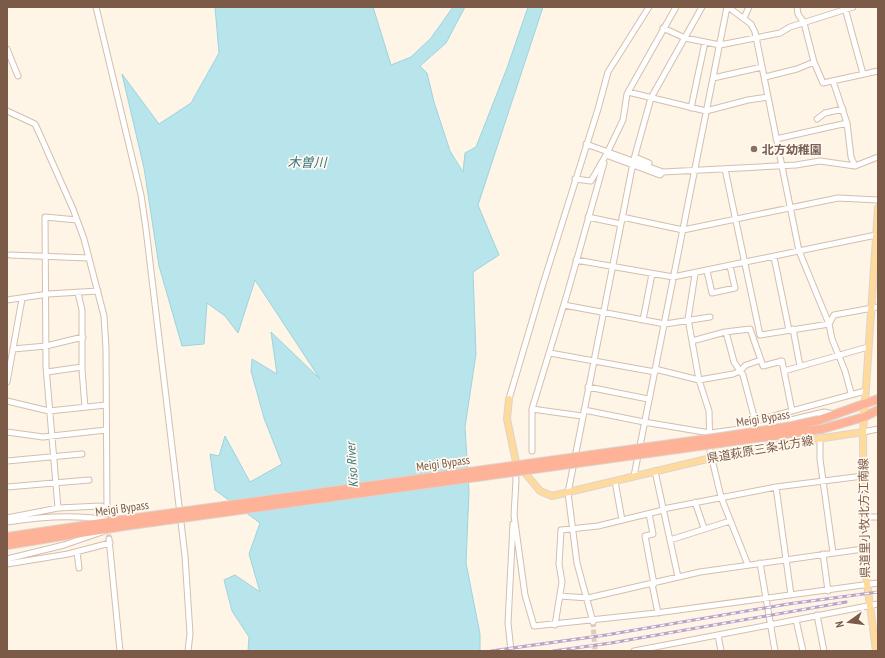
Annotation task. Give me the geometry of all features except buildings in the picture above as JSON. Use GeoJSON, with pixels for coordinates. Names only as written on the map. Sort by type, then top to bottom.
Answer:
{"type":"FeatureCollection","features":[{"type":"Feature","properties":{"kind":"highway","name":"Meigi Bypass"},"geometry":{"type":"LineString","coordinates":[[8,541],[119,523],[792,426],[819,420],[878,399]]}},
{"type":"Feature","properties":{"kind":"highway","name":"Meigi Bypass"},"geometry":{"type":"LineString","coordinates":[[119,523],[822,429],[864,417],[878,410]]}},
{"type":"Feature","properties":{"kind":"main road"},"geometry":{"type":"LineString","coordinates":[[863,432],[878,208]]}},
{"type":"Feature","properties":{"kind":"main road","name":"県道萩原三条北方線"},"geometry":{"type":"LineString","coordinates":[[509,399],[507,419],[516,462],[542,493],[552,496],[745,450],[863,432]]}},
{"type":"Feature","properties":{"kind":"main road","name":"県道里小牧北方江南線"},"geometry":{"type":"LineString","coordinates":[[863,432],[863,549],[866,586],[876,641],[876,651]]}},
{"type":"Feature","properties":{"kind":"street"},"geometry":{"type":"LineString","coordinates":[[96,7],[139,187],[146,229],[184,535],[190,634],[188,651]]}},
{"type":"Feature","properties":{"kind":"street"},"geometry":{"type":"LineString","coordinates":[[509,399],[608,72],[649,7]]}},
{"type":"Feature","properties":{"kind":"street"},"geometry":{"type":"LineString","coordinates":[[575,179],[592,181],[623,120],[628,92],[676,7]]}},
{"type":"Feature","properties":{"kind":"street"},"geometry":{"type":"LineString","coordinates":[[593,620],[577,563],[568,493],[622,217],[634,161],[651,98],[702,7]]}},
{"type":"Feature","properties":{"kind":"street"},"geometry":{"type":"LineString","coordinates":[[634,476],[648,400],[665,324],[673,277],[728,7],[751,24],[756,38],[799,251],[829,324],[851,393]]}},
{"type":"Feature","properties":{"kind":"street"},"geometry":{"type":"LineString","coordinates":[[744,18],[749,7]]}},
{"type":"Feature","properties":{"kind":"street"},"geometry":{"type":"LineString","coordinates":[[797,7],[798,14],[804,23],[814,62],[823,83],[878,71]]}},
{"type":"Feature","properties":{"kind":"street"},"geometry":{"type":"LineString","coordinates":[[664,28],[685,38],[720,45],[780,34],[790,27],[845,8],[853,7]]}},
{"type":"Feature","properties":{"kind":"street"},"geometry":{"type":"LineString","coordinates":[[845,8],[863,74]]}},
{"type":"Feature","properties":{"kind":"street"},"geometry":{"type":"LineString","coordinates":[[691,108],[705,42]]}},
{"type":"Feature","properties":{"kind":"street"},"geometry":{"type":"LineString","coordinates":[[7,49],[18,76]]}},
{"type":"Feature","properties":{"kind":"street"},"geometry":{"type":"LineString","coordinates":[[765,77],[797,69],[814,62]]}},
{"type":"Feature","properties":{"kind":"street"},"geometry":{"type":"LineString","coordinates":[[713,78],[762,67]]}},
{"type":"Feature","properties":{"kind":"street"},"geometry":{"type":"LineString","coordinates":[[833,81],[847,124],[851,157],[855,166]]}},
{"type":"Feature","properties":{"kind":"street"},"geometry":{"type":"LineString","coordinates":[[628,92],[706,111],[748,100],[768,98]]}},
{"type":"Feature","properties":{"kind":"street"},"geometry":{"type":"LineString","coordinates":[[817,119],[825,113],[843,109]]}},
{"type":"Feature","properties":{"kind":"street"},"geometry":{"type":"LineString","coordinates":[[7,111],[35,124],[77,220],[89,258],[104,316],[106,405],[106,510],[101,506],[58,508],[7,518]]}},
{"type":"Feature","properties":{"kind":"street"},"geometry":{"type":"LineString","coordinates":[[776,139],[847,124]]}},
{"type":"Feature","properties":{"kind":"street"},"geometry":{"type":"LineString","coordinates":[[586,144],[663,172],[781,166],[820,161],[855,166],[878,157]]}},
{"type":"Feature","properties":{"kind":"street"},"geometry":{"type":"LineString","coordinates":[[607,153],[660,169],[663,172]]}},
{"type":"Feature","properties":{"kind":"street"},"geometry":{"type":"LineString","coordinates":[[532,451],[532,409],[550,353],[607,153]]}},
{"type":"Feature","properties":{"kind":"street"},"geometry":{"type":"LineString","coordinates":[[634,161],[660,175],[663,172]]}},
{"type":"Feature","properties":{"kind":"street"},"geometry":{"type":"LineString","coordinates":[[725,169],[760,335]]}},
{"type":"Feature","properties":{"kind":"street"},"geometry":{"type":"LineString","coordinates":[[622,217],[683,230],[838,198],[878,200]]}},
{"type":"Feature","properties":{"kind":"street"},"geometry":{"type":"LineString","coordinates":[[58,508],[47,372],[45,217],[77,220]]}},
{"type":"Feature","properties":{"kind":"street"},"geometry":{"type":"LineString","coordinates":[[588,217],[621,224]]}},
{"type":"Feature","properties":{"kind":"street"},"geometry":{"type":"LineString","coordinates":[[576,260],[673,277],[695,274],[876,235]]}},
{"type":"Feature","properties":{"kind":"street"},"geometry":{"type":"LineString","coordinates":[[10,255],[89,258]]}},
{"type":"Feature","properties":{"kind":"street"},"geometry":{"type":"LineString","coordinates":[[774,257],[800,366]]}},
{"type":"Feature","properties":{"kind":"street"},"geometry":{"type":"LineString","coordinates":[[707,271],[712,293],[735,288],[730,266]]}},
{"type":"Feature","properties":{"kind":"street"},"geometry":{"type":"LineString","coordinates":[[643,320],[652,274]]}},
{"type":"Feature","properties":{"kind":"street"},"geometry":{"type":"LineString","coordinates":[[695,274],[688,319],[699,380],[709,411],[711,457],[721,497],[748,565]]}},
{"type":"Feature","properties":{"kind":"street"},"geometry":{"type":"LineString","coordinates":[[7,300],[22,299],[45,294],[98,291]]}},
{"type":"Feature","properties":{"kind":"street"},"geometry":{"type":"LineString","coordinates":[[78,293],[82,310],[82,367],[85,408]]}},
{"type":"Feature","properties":{"kind":"street"},"geometry":{"type":"LineString","coordinates":[[7,382],[22,299]]}},
{"type":"Feature","properties":{"kind":"street"},"geometry":{"type":"LineString","coordinates":[[564,305],[665,324],[688,319],[710,317]]}},
{"type":"Feature","properties":{"kind":"street"},"geometry":{"type":"LineString","coordinates":[[829,324],[834,315],[878,307]]}},
{"type":"Feature","properties":{"kind":"street"},"geometry":{"type":"LineString","coordinates":[[752,336],[829,324]]}},
{"type":"Feature","properties":{"kind":"street"},"geometry":{"type":"LineString","coordinates":[[692,341],[726,332],[750,329],[763,366],[782,361],[792,411]]}},
{"type":"Feature","properties":{"kind":"street"},"geometry":{"type":"LineString","coordinates":[[726,332],[734,362],[740,371],[757,427]]}},
{"type":"Feature","properties":{"kind":"street"},"geometry":{"type":"LineString","coordinates":[[13,349],[46,346],[83,337]]}},
{"type":"Feature","properties":{"kind":"street"},"geometry":{"type":"LineString","coordinates":[[784,371],[868,347]]}},
{"type":"Feature","properties":{"kind":"street"},"geometry":{"type":"LineString","coordinates":[[550,353],[699,380],[733,374],[740,371],[746,365],[761,360]]}},
{"type":"Feature","properties":{"kind":"street"},"geometry":{"type":"LineString","coordinates":[[47,372],[82,367]]}},
{"type":"Feature","properties":{"kind":"street"},"geometry":{"type":"LineString","coordinates":[[588,387],[648,400]]}},
{"type":"Feature","properties":{"kind":"street"},"geometry":{"type":"LineString","coordinates":[[755,421],[866,390]]}},
{"type":"Feature","properties":{"kind":"street"},"geometry":{"type":"LineString","coordinates":[[7,401],[49,411],[106,405]]}},
{"type":"Feature","properties":{"kind":"street"},"geometry":{"type":"LineString","coordinates":[[532,409],[582,416]]}},
{"type":"Feature","properties":{"kind":"street"},"geometry":{"type":"LineString","coordinates":[[584,410],[710,433],[757,427],[824,412],[836,414]]}},
{"type":"Feature","properties":{"kind":"street"},"geometry":{"type":"LineString","coordinates":[[863,432],[878,429]]}},
{"type":"Feature","properties":{"kind":"street"},"geometry":{"type":"LineString","coordinates":[[7,432],[42,437],[106,430]]}},
{"type":"Feature","properties":{"kind":"street"},"geometry":{"type":"LineString","coordinates":[[820,438],[823,481],[833,553]]}},
{"type":"Feature","properties":{"kind":"street"},"geometry":{"type":"LineString","coordinates":[[7,461],[82,454]]}},
{"type":"Feature","properties":{"kind":"street"},"geometry":{"type":"LineString","coordinates":[[511,651],[508,623],[516,462]]}},
{"type":"Feature","properties":{"kind":"street"},"geometry":{"type":"LineString","coordinates":[[655,471],[673,548],[678,577]]}},
{"type":"Feature","properties":{"kind":"street"},"geometry":{"type":"LineString","coordinates":[[555,624],[562,582],[559,564],[561,530],[622,520],[694,502],[776,487],[863,476]]}},
{"type":"Feature","properties":{"kind":"street"},"geometry":{"type":"LineString","coordinates":[[7,488],[89,480]]}},
{"type":"Feature","properties":{"kind":"street"},"geometry":{"type":"LineString","coordinates":[[615,481],[622,520]]}},
{"type":"Feature","properties":{"kind":"street"},"geometry":{"type":"LineString","coordinates":[[776,487],[792,595]]}},
{"type":"Feature","properties":{"kind":"street"},"geometry":{"type":"LineString","coordinates":[[694,502],[704,528]]}},
{"type":"Feature","properties":{"kind":"street"},"geometry":{"type":"LineString","coordinates":[[514,514],[525,595],[534,626],[658,613],[878,584]]}},
{"type":"Feature","properties":{"kind":"street"},"geometry":{"type":"LineString","coordinates":[[649,514],[653,534],[645,536],[658,613]]}},
{"type":"Feature","properties":{"kind":"street"},"geometry":{"type":"LineString","coordinates":[[863,517],[878,517]]}},
{"type":"Feature","properties":{"kind":"street"},"geometry":{"type":"LineString","coordinates":[[7,522],[63,518],[91,518],[119,523]]}},
{"type":"Feature","properties":{"kind":"street"},"geometry":{"type":"LineString","coordinates":[[670,540],[730,521]]}},
{"type":"Feature","properties":{"kind":"street"},"geometry":{"type":"LineString","coordinates":[[7,559],[82,540],[119,523]]}},
{"type":"Feature","properties":{"kind":"street"},"geometry":{"type":"LineString","coordinates":[[7,564],[77,552],[110,541],[120,651]]}},
{"type":"Feature","properties":{"kind":"street"},"geometry":{"type":"LineString","coordinates":[[560,596],[588,598],[678,577],[786,559],[863,549]]}},
{"type":"Feature","properties":{"kind":"street"},"geometry":{"type":"LineString","coordinates":[[77,552],[78,568]]}},
{"type":"Feature","properties":{"kind":"street"},"geometry":{"type":"LineString","coordinates":[[823,554],[828,591]]}},
{"type":"Feature","properties":{"kind":"street"},"geometry":{"type":"LineString","coordinates":[[760,563],[769,624],[775,651]]}},
{"type":"Feature","properties":{"kind":"street"},"geometry":{"type":"LineString","coordinates":[[634,651],[660,649],[769,624],[878,604]]}},
{"type":"Feature","properties":{"kind":"street"},"geometry":{"type":"LineString","coordinates":[[817,615],[824,651]]}},
{"type":"Feature","properties":{"kind":"street"},"geometry":{"type":"LineString","coordinates":[[796,620],[803,651]]}},
{"type":"Feature","properties":{"kind":"street"},"geometry":{"type":"LineString","coordinates":[[718,635],[721,651]]}},
{"type":"Feature","properties":{"kind":"water","name":"木曽川"},"geometry":{"type":"Polygon","coordinates":[[[215,7],[373,7],[391,65],[411,57],[431,38],[453,7],[465,7],[446,43],[420,66],[427,73],[434,102],[450,151],[463,172],[465,153],[476,147],[507,68],[528,7],[543,7],[478,205],[499,255],[473,272],[476,354],[465,427],[469,491],[466,563],[480,634],[480,651],[248,651],[249,637],[232,611],[224,580],[235,575],[260,592],[249,554],[260,523],[215,490],[210,454],[219,456],[225,436],[250,482],[282,464],[264,418],[251,371],[252,359],[277,374],[271,332],[320,379],[255,280],[238,333],[225,316],[207,303],[204,344],[182,346],[159,266],[144,168],[122,74],[159,124],[191,103],[219,53],[215,7]]]}},
{"type":"Feature","properties":{"kind":"tunnel"},"geometry":{"type":"LineString","coordinates":[[107,512],[109,539]]}},
{"type":"Feature","properties":{"kind":"tunnel"},"geometry":{"type":"LineString","coordinates":[[593,622],[595,651]]}},
{"type":"Feature","properties":{"kind":"railway"},"geometry":{"type":"LineString","coordinates":[[491,651],[606,635],[788,604],[878,592]]}},
{"type":"Feature","properties":{"kind":"railway"},"geometry":{"type":"LineString","coordinates":[[553,651],[611,643],[846,602]]}},
{"type":"Feature","properties":{"kind":"place","name":"北方幼稚園"},"geometry":{"type":"Point","coordinates":[754,149]}},
{"type":"Feature","properties":{"kind":"water label","name":"Kiso River"},"geometry":{"type":"Point","coordinates":[352,465]}}]}
